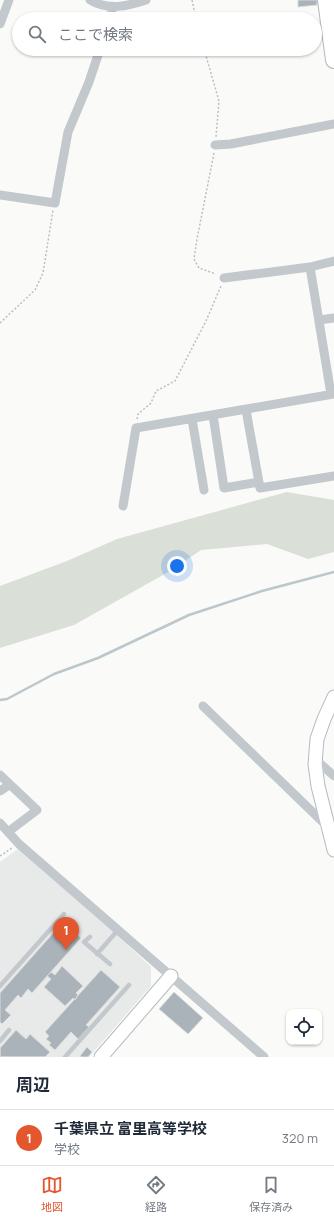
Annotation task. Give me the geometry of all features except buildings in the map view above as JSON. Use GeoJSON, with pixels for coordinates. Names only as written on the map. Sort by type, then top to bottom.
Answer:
{"type":"FeatureCollection","features":[{"type":"Feature","properties":{"kind":"highway"},"geometry":{"type":"LineString","coordinates":[[326,0],[334,60]]}},
{"type":"Feature","properties":{"kind":"street"},"geometry":{"type":"LineString","coordinates":[[0,24],[9,0]]}},
{"type":"Feature","properties":{"kind":"street"},"geometry":{"type":"LineString","coordinates":[[90,0],[114,7],[130,5],[146,0]]}},
{"type":"Feature","properties":{"kind":"street"},"geometry":{"type":"LineString","coordinates":[[112,12],[114,7]]}},
{"type":"Feature","properties":{"kind":"street"},"geometry":{"type":"LineString","coordinates":[[0,195],[55,202],[68,132],[89,82],[98,56]]}},
{"type":"Feature","properties":{"kind":"street"},"geometry":{"type":"LineString","coordinates":[[216,145],[231,144],[334,124]]}},
{"type":"Feature","properties":{"kind":"street"},"geometry":{"type":"LineString","coordinates":[[224,278],[310,267],[334,261]]}},
{"type":"Feature","properties":{"kind":"street"},"geometry":{"type":"LineString","coordinates":[[123,506],[136,428],[332,394],[310,267]]}},
{"type":"Feature","properties":{"kind":"street"},"geometry":{"type":"LineString","coordinates":[[319,320],[334,318]]}},
{"type":"Feature","properties":{"kind":"street"},"geometry":{"type":"LineString","coordinates":[[246,410],[260,488],[334,476]]}},
{"type":"Feature","properties":{"kind":"street"},"geometry":{"type":"LineString","coordinates":[[214,415],[224,488],[259,482]]}},
{"type":"Feature","properties":{"kind":"street"},"geometry":{"type":"LineString","coordinates":[[192,419],[204,490]]}},
{"type":"Feature","properties":{"kind":"street"},"geometry":{"type":"LineString","coordinates":[[334,697],[324,719],[318,739],[315,760],[318,786],[334,850]]}},
{"type":"Feature","properties":{"kind":"street"},"geometry":{"type":"LineString","coordinates":[[203,706],[328,827]]}},
{"type":"Feature","properties":{"kind":"street"},"geometry":{"type":"LineString","coordinates":[[315,760],[334,776]]}},
{"type":"Feature","properties":{"kind":"street"},"geometry":{"type":"LineString","coordinates":[[0,775],[37,810],[8,832]]}},
{"type":"Feature","properties":{"kind":"street"},"geometry":{"type":"LineString","coordinates":[[0,791],[9,784]]}},
{"type":"Feature","properties":{"kind":"street"},"geometry":{"type":"LineString","coordinates":[[0,823],[19,844],[264,1057]]}},
{"type":"Feature","properties":{"kind":"street"},"geometry":{"type":"LineString","coordinates":[[100,1057],[171,976]]}},
{"type":"Feature","properties":{"kind":"lane"},"geometry":{"type":"LineString","coordinates":[[0,986],[64,914]]}},
{"type":"Feature","properties":{"kind":"lane"},"geometry":{"type":"LineString","coordinates":[[97,954],[118,930]]}},
{"type":"Feature","properties":{"kind":"lane"},"geometry":{"type":"LineString","coordinates":[[90,937],[84,942],[110,964]]}},
{"type":"Feature","properties":{"kind":"lane"},"geometry":{"type":"LineString","coordinates":[[65,1057],[129,985]]}},
{"type":"Feature","properties":{"kind":"lane"},"geometry":{"type":"LineString","coordinates":[[0,1041],[9,1030]]}},
{"type":"Feature","properties":{"kind":"path"},"geometry":{"type":"LineString","coordinates":[[192,0],[195,12]]}},
{"type":"Feature","properties":{"kind":"path"},"geometry":{"type":"LineString","coordinates":[[136,428],[138,414],[151,403],[156,391],[175,381],[206,321],[224,278],[199,268],[194,259],[216,145],[218,121],[219,101],[206,56]]}},
{"type":"Feature","properties":{"kind":"path"},"geometry":{"type":"LineString","coordinates":[[0,323],[35,290],[43,273],[55,202]]}},
{"type":"Feature","properties":{"kind":"path"},"geometry":{"type":"LineString","coordinates":[[0,856],[19,844]]}},
{"type":"Feature","properties":{"kind":"shaded area"},"geometry":{"type":"Polygon","coordinates":[[[287,492],[334,500],[334,552],[308,559],[267,544],[201,550],[170,571],[74,625],[0,648],[0,586],[67,561],[117,539],[287,492]]]}},
{"type":"Feature","properties":{"kind":"shaded area"},"geometry":{"type":"Polygon","coordinates":[[[18,849],[115,933],[151,967],[151,986],[89,1057],[0,1057],[0,862],[18,849]]]}},
{"type":"Feature","properties":{"kind":"waterway"},"geometry":{"type":"LineString","coordinates":[[0,700],[7,699],[54,674],[98,658],[189,615],[262,591],[334,572]]}},
{"type":"Feature","properties":{"kind":"place","name":"千葉県立 富里高等学校"},"geometry":{"type":"Point","coordinates":[66,950]}}]}
